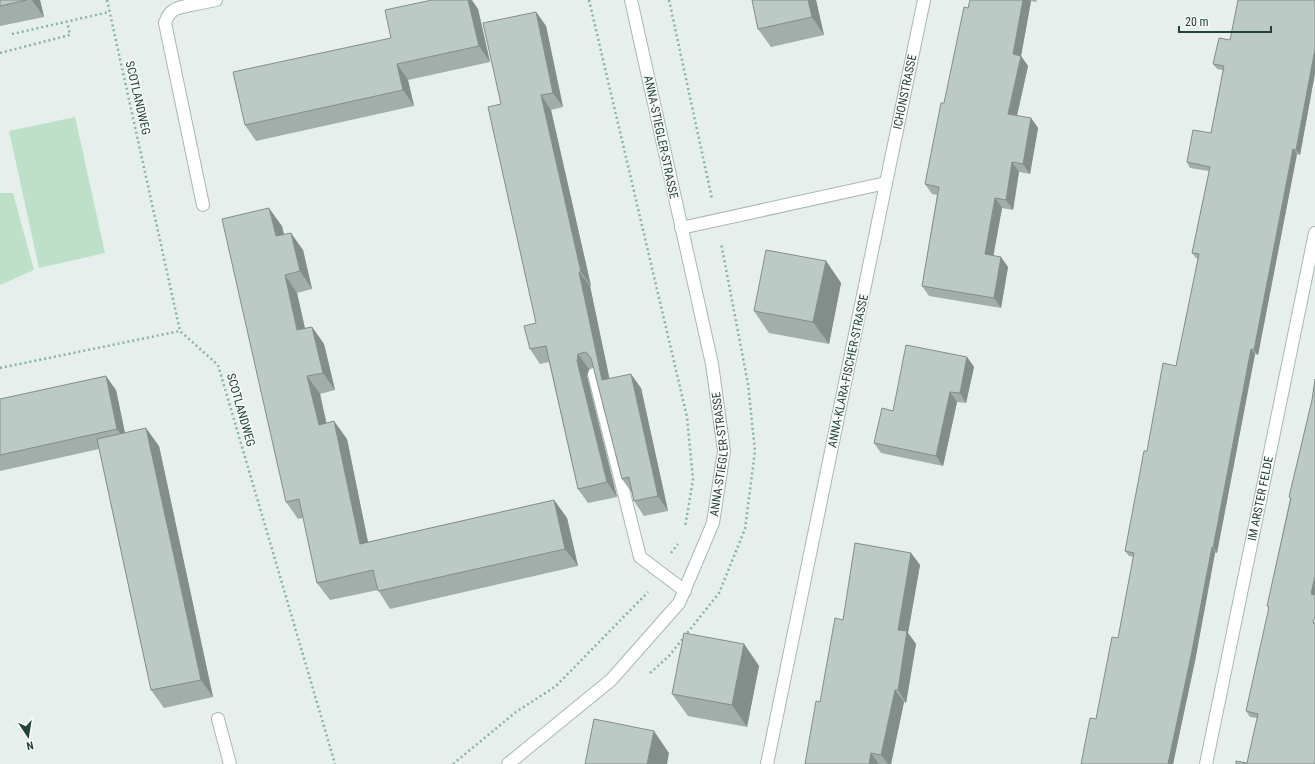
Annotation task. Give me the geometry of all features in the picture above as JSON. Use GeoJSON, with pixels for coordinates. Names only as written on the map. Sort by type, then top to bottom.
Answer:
{"type":"FeatureCollection","features":[{"type":"Feature","properties":{"kind":"street"},"geometry":{"type":"LineString","coordinates":[[203,205],[170,53],[165,23],[168,14],[176,8],[216,0]]}},
{"type":"Feature","properties":{"kind":"street","name":"ANNA-STIEGLER-STRASSE"},"geometry":{"type":"LineString","coordinates":[[508,764],[611,680],[680,603],[713,523],[724,451],[712,364],[631,0]]}},
{"type":"Feature","properties":{"kind":"street","name":"ICHONSTRASSE"},"geometry":{"type":"LineString","coordinates":[[886,183],[924,0]]}},
{"type":"Feature","properties":{"kind":"street"},"geometry":{"type":"LineString","coordinates":[[681,228],[886,183]]}},
{"type":"Feature","properties":{"kind":"street","name":"ANNA-KLARA-FISCHER-STRASSE"},"geometry":{"type":"LineString","coordinates":[[767,764],[886,183]]}},
{"type":"Feature","properties":{"kind":"street","name":"IM ARSTER FELDE"},"geometry":{"type":"LineString","coordinates":[[1206,764],[1315,233]]}},
{"type":"Feature","properties":{"kind":"street"},"geometry":{"type":"LineString","coordinates":[[594,374],[640,557],[684,591]]}},
{"type":"Feature","properties":{"kind":"street"},"geometry":{"type":"LineString","coordinates":[[218,719],[230,764]]}},
{"type":"Feature","properties":{"kind":"path","name":"SCOTLANDWEG"},"geometry":{"type":"LineString","coordinates":[[107,0],[180,331],[218,365],[335,764]]}},
{"type":"Feature","properties":{"kind":"path"},"geometry":{"type":"LineString","coordinates":[[589,0],[686,417],[693,480],[684,531]]}},
{"type":"Feature","properties":{"kind":"path"},"geometry":{"type":"LineString","coordinates":[[12,34],[110,12]]}},
{"type":"Feature","properties":{"kind":"path"},"geometry":{"type":"LineString","coordinates":[[0,52],[70,35],[67,22]]}},
{"type":"Feature","properties":{"kind":"path"},"geometry":{"type":"LineString","coordinates":[[0,368],[180,331]]}},
{"type":"Feature","properties":{"kind":"path"},"geometry":{"type":"LineString","coordinates":[[453,764],[516,712],[556,686],[648,592],[662,574],[678,543]]}},
{"type":"Feature","properties":{"kind":"green space"},"geometry":{"type":"Polygon","coordinates":[[[75,117],[105,253],[39,268],[9,131],[75,117]]]}},
{"type":"Feature","properties":{"kind":"green space"},"geometry":{"type":"Polygon","coordinates":[[[0,193],[13,193],[34,270],[0,285],[0,193]]]}},
{"type":"Feature","properties":{"kind":"building"},"geometry":{"type":"Polygon","coordinates":[[[0,0],[27,0],[0,6],[0,0]]]}},
{"type":"Feature","properties":{"kind":"building"},"geometry":{"type":"Polygon","coordinates":[[[432,0],[468,0],[479,46],[397,64],[403,90],[245,125],[233,72],[391,38],[385,10],[432,0]]]}},
{"type":"Feature","properties":{"kind":"building"},"geometry":{"type":"Polygon","coordinates":[[[752,0],[808,0],[812,17],[758,29],[752,0]]]}},
{"type":"Feature","properties":{"kind":"building"},"geometry":{"type":"Polygon","coordinates":[[[970,0],[1023,0],[1013,54],[1021,56],[1008,114],[1031,118],[1023,164],[1012,162],[1006,200],[995,198],[985,254],[1001,257],[994,298],[922,286],[939,187],[925,184],[941,103],[944,103],[964,7],[968,8],[970,0]]]}},
{"type":"Feature","properties":{"kind":"building"},"geometry":{"type":"Polygon","coordinates":[[[1238,0],[1315,0],[1315,49],[1296,150],[1293,149],[1254,350],[1251,349],[1213,548],[1212,547],[1168,764],[1081,764],[1090,718],[1096,719],[1112,637],[1118,638],[1134,553],[1125,551],[1144,451],[1147,451],[1163,363],[1176,366],[1199,254],[1192,253],[1210,167],[1187,162],[1193,130],[1211,133],[1224,66],[1213,64],[1219,38],[1230,40],[1238,0]]]}},
{"type":"Feature","properties":{"kind":"building"},"geometry":{"type":"Polygon","coordinates":[[[536,12],[553,93],[541,95],[581,272],[579,272],[602,380],[631,374],[658,496],[634,501],[629,477],[622,479],[591,358],[586,352],[578,354],[577,361],[607,482],[578,489],[546,346],[530,349],[524,326],[536,323],[488,107],[501,104],[483,23],[536,12]]]}},
{"type":"Feature","properties":{"kind":"building"},"geometry":{"type":"Polygon","coordinates":[[[269,208],[276,236],[291,233],[300,271],[285,275],[297,330],[312,327],[323,373],[307,376],[319,425],[334,421],[360,544],[554,500],[565,549],[378,591],[373,570],[317,583],[299,499],[286,502],[222,219],[269,208]]]}},
{"type":"Feature","properties":{"kind":"building"},"geometry":{"type":"Polygon","coordinates":[[[766,250],[826,261],[813,322],[754,311],[766,250]]]}},
{"type":"Feature","properties":{"kind":"building"},"geometry":{"type":"Polygon","coordinates":[[[906,345],[967,357],[960,393],[950,392],[936,456],[874,443],[882,408],[893,411],[906,345]]]}},
{"type":"Feature","properties":{"kind":"building"},"geometry":{"type":"Polygon","coordinates":[[[106,376],[117,429],[0,455],[0,399],[106,376]]]}},
{"type":"Feature","properties":{"kind":"building"},"geometry":{"type":"Polygon","coordinates":[[[1315,379],[1315,576],[1311,594],[1315,595],[1315,616],[1313,623],[1315,623],[1315,764],[1236,764],[1236,761],[1247,763],[1258,714],[1246,711],[1291,498],[1289,497],[1312,400],[1315,379]]]}},
{"type":"Feature","properties":{"kind":"building"},"geometry":{"type":"Polygon","coordinates":[[[146,428],[201,680],[151,690],[97,439],[146,428]]]}},
{"type":"Feature","properties":{"kind":"building"},"geometry":{"type":"Polygon","coordinates":[[[855,543],[911,553],[898,630],[907,631],[898,690],[895,690],[881,755],[871,753],[869,764],[805,764],[816,701],[820,702],[835,618],[843,620],[855,543]]]}},
{"type":"Feature","properties":{"kind":"building"},"geometry":{"type":"Polygon","coordinates":[[[684,633],[744,644],[732,705],[672,694],[684,633]]]}},
{"type":"Feature","properties":{"kind":"building"},"geometry":{"type":"Polygon","coordinates":[[[594,719],[654,731],[647,764],[585,764],[594,719]]]}}]}
